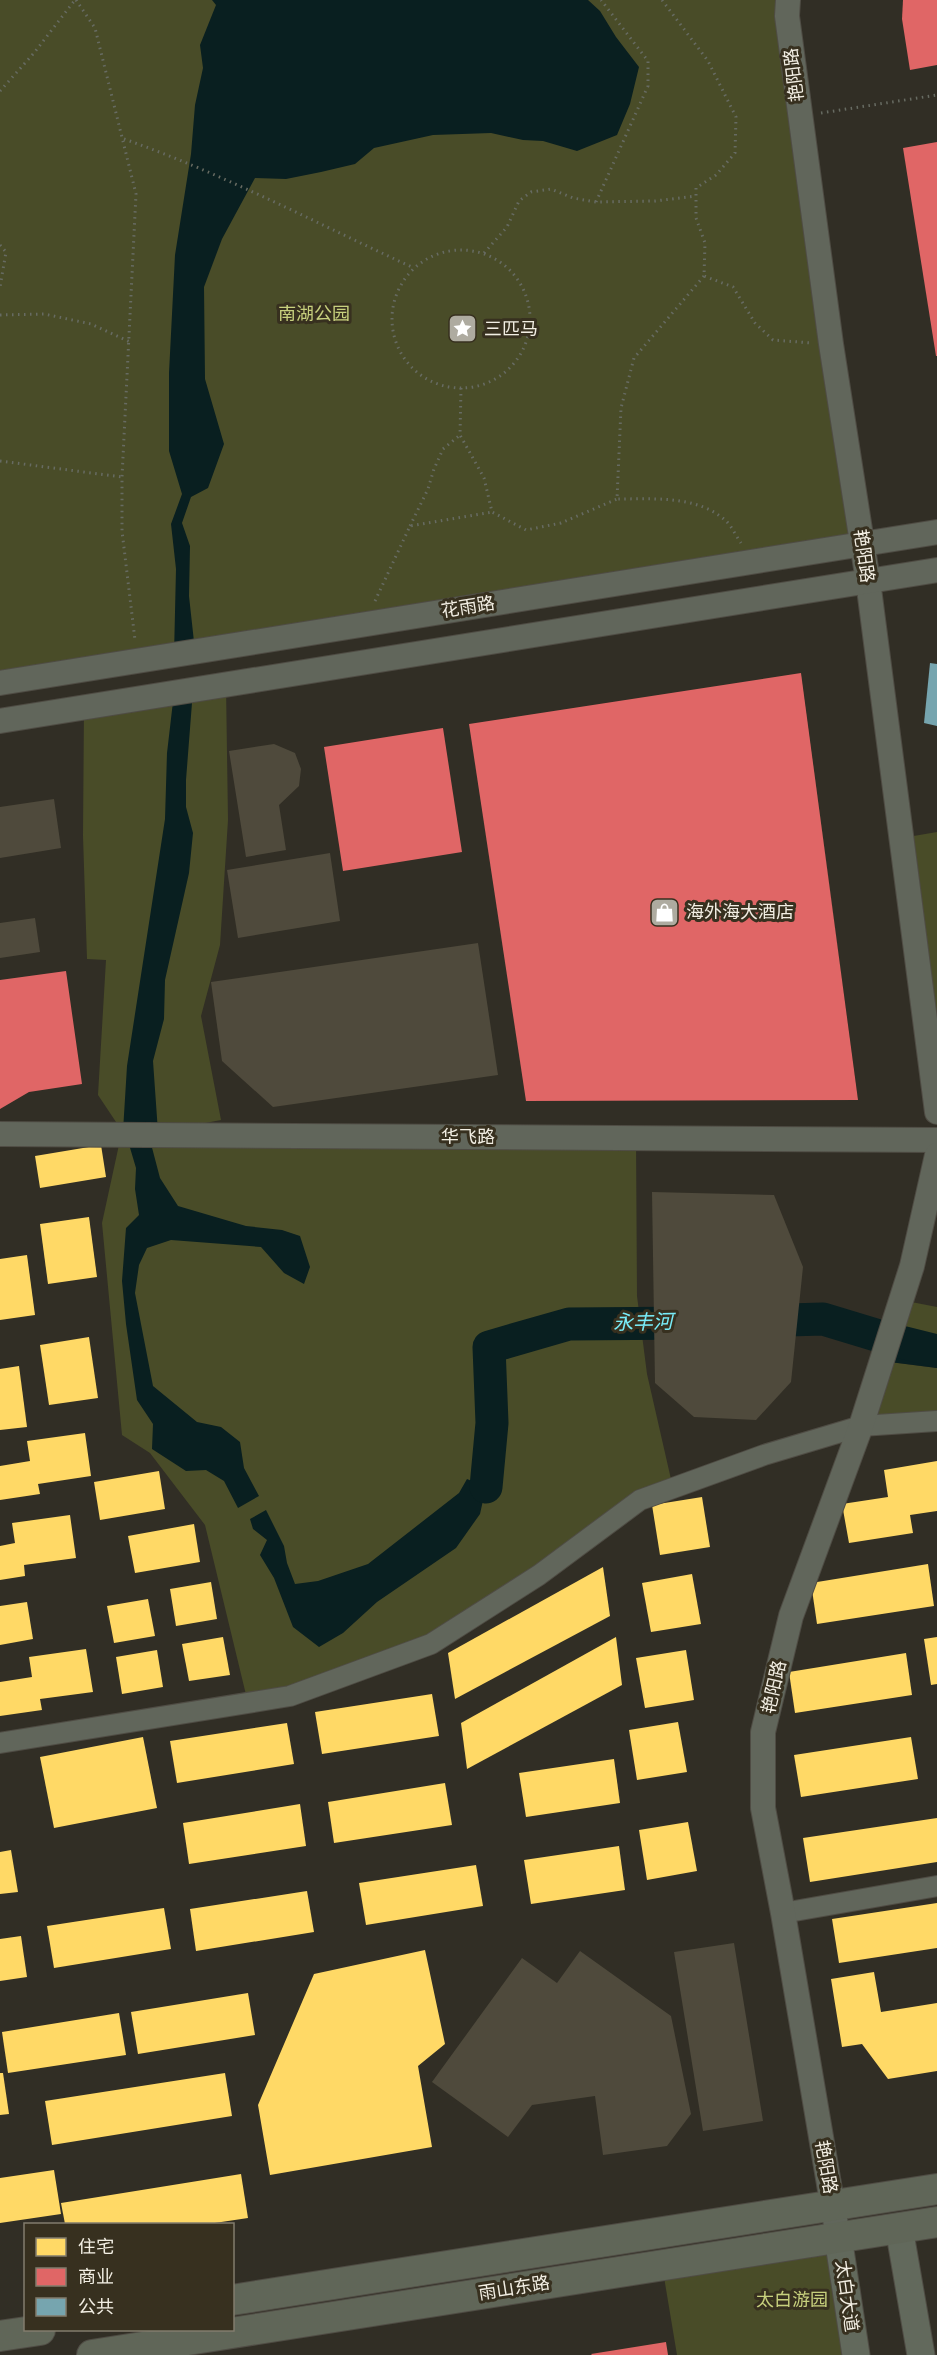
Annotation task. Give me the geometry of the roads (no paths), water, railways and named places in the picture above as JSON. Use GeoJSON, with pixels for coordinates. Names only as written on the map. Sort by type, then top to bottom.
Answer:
{"type":"FeatureCollection","features":[{"type":"Feature","properties":{"kind":"main road","name":"雨山东路"},"geometry":{"type":"LineString","coordinates":[[234,2300],[937,2189]]}},
{"type":"Feature","properties":{"kind":"main road","name":"雨山东路"},"geometry":{"type":"LineString","coordinates":[[92,2355],[937,2222]]}},
{"type":"Feature","properties":{"kind":"main road"},"geometry":{"type":"LineString","coordinates":[[899,2228],[921,2355]]}},
{"type":"Feature","properties":{"kind":"main road","name":"太白大道"},"geometry":{"type":"LineString","coordinates":[[838,2237],[856,2355]]}},
{"type":"Feature","properties":{"kind":"main road"},"geometry":{"type":"LineString","coordinates":[[0,2336],[33,2331]]}},
{"type":"Feature","properties":{"kind":"street","name":"艳阳路"},"geometry":{"type":"LineString","coordinates":[[788,0],[787,16],[799,116],[831,344],[863,543],[937,1112]]}},
{"type":"Feature","properties":{"kind":"street","name":"花雨路"},"geometry":{"type":"LineString","coordinates":[[0,683],[937,532]]}},
{"type":"Feature","properties":{"kind":"street"},"geometry":{"type":"LineString","coordinates":[[0,721],[937,570]]}},
{"type":"Feature","properties":{"kind":"street","name":"华飞路"},"geometry":{"type":"LineString","coordinates":[[0,1134],[937,1140]]}},
{"type":"Feature","properties":{"kind":"street","name":"艳阳路"},"geometry":{"type":"LineString","coordinates":[[838,2237],[763,1808],[763,1732],[791,1616],[861,1426],[912,1266],[937,1155]]}},
{"type":"Feature","properties":{"kind":"street"},"geometry":{"type":"LineString","coordinates":[[0,1743],[301,1693],[431,1644],[539,1575],[640,1500],[764,1455],[861,1426],[937,1421]]}},
{"type":"Feature","properties":{"kind":"street"},"geometry":{"type":"LineString","coordinates":[[783,1913],[937,1886]]}},
{"type":"Feature","properties":{"kind":"water"},"geometry":{"type":"Polygon","coordinates":[[[212,0],[588,0],[600,11],[639,67],[630,104],[617,135],[577,151],[543,141],[523,140],[491,133],[433,135],[374,148],[355,164],[286,179],[255,178],[222,239],[204,287],[205,379],[224,444],[208,488],[191,497],[182,523],[190,546],[189,596],[195,651],[174,655],[176,569],[171,524],[182,494],[169,451],[169,373],[175,255],[191,154],[195,105],[203,68],[200,45],[216,5],[212,0]]]}},
{"type":"Feature","properties":{"kind":"water"},"geometry":{"type":"Polygon","coordinates":[[[193,690],[186,807],[193,833],[189,873],[165,980],[164,1019],[153,1061],[158,1132],[123,1131],[127,1066],[165,819],[167,753],[174,693],[193,690]]]}},
{"type":"Feature","properties":{"kind":"water"},"geometry":{"type":"Polygon","coordinates":[[[150,1140],[160,1178],[178,1206],[246,1226],[282,1230],[300,1236],[310,1267],[304,1284],[284,1273],[261,1247],[171,1240],[147,1248],[139,1265],[135,1293],[153,1386],[197,1422],[221,1427],[240,1442],[244,1468],[259,1496],[238,1508],[224,1481],[206,1470],[186,1471],[152,1449],[153,1424],[137,1400],[122,1281],[126,1228],[139,1215],[135,1189],[136,1168],[128,1141],[150,1140]]]}},
{"type":"Feature","properties":{"kind":"water"},"geometry":{"type":"Polygon","coordinates":[[[892,1331],[937,1335],[937,1368],[882,1361],[892,1331]]]}},
{"type":"Feature","properties":{"kind":"water"},"geometry":{"type":"Polygon","coordinates":[[[467,1479],[486,1487],[480,1514],[456,1548],[377,1602],[343,1633],[319,1647],[293,1627],[274,1578],[260,1555],[267,1540],[253,1529],[250,1519],[266,1510],[284,1546],[287,1563],[295,1584],[318,1581],[368,1564],[459,1493],[467,1479]]]}},
{"type":"Feature","properties":{"kind":"waterway","name":"永丰河"},"geometry":{"type":"LineString","coordinates":[[752,1321],[823,1319],[937,1351]]}},
{"type":"Feature","properties":{"kind":"waterway","name":"永丰河"},"geometry":{"type":"LineString","coordinates":[[486,1487],[492,1423],[489,1347],[569,1324],[698,1323]]}},
{"type":"Feature","properties":{"kind":"place","name":"三匹马"},"geometry":{"type":"Point","coordinates":[463,329]}},
{"type":"Feature","properties":{"kind":"place","name":"海外海大酒店"},"geometry":{"type":"Point","coordinates":[665,912]}},
{"type":"Feature","properties":{"kind":"park label","name":"南湖公园"},"geometry":{"type":"Point","coordinates":[314,314]}},
{"type":"Feature","properties":{"kind":"park label","name":"太白游园"},"geometry":{"type":"Point","coordinates":[792,2300]}}]}
